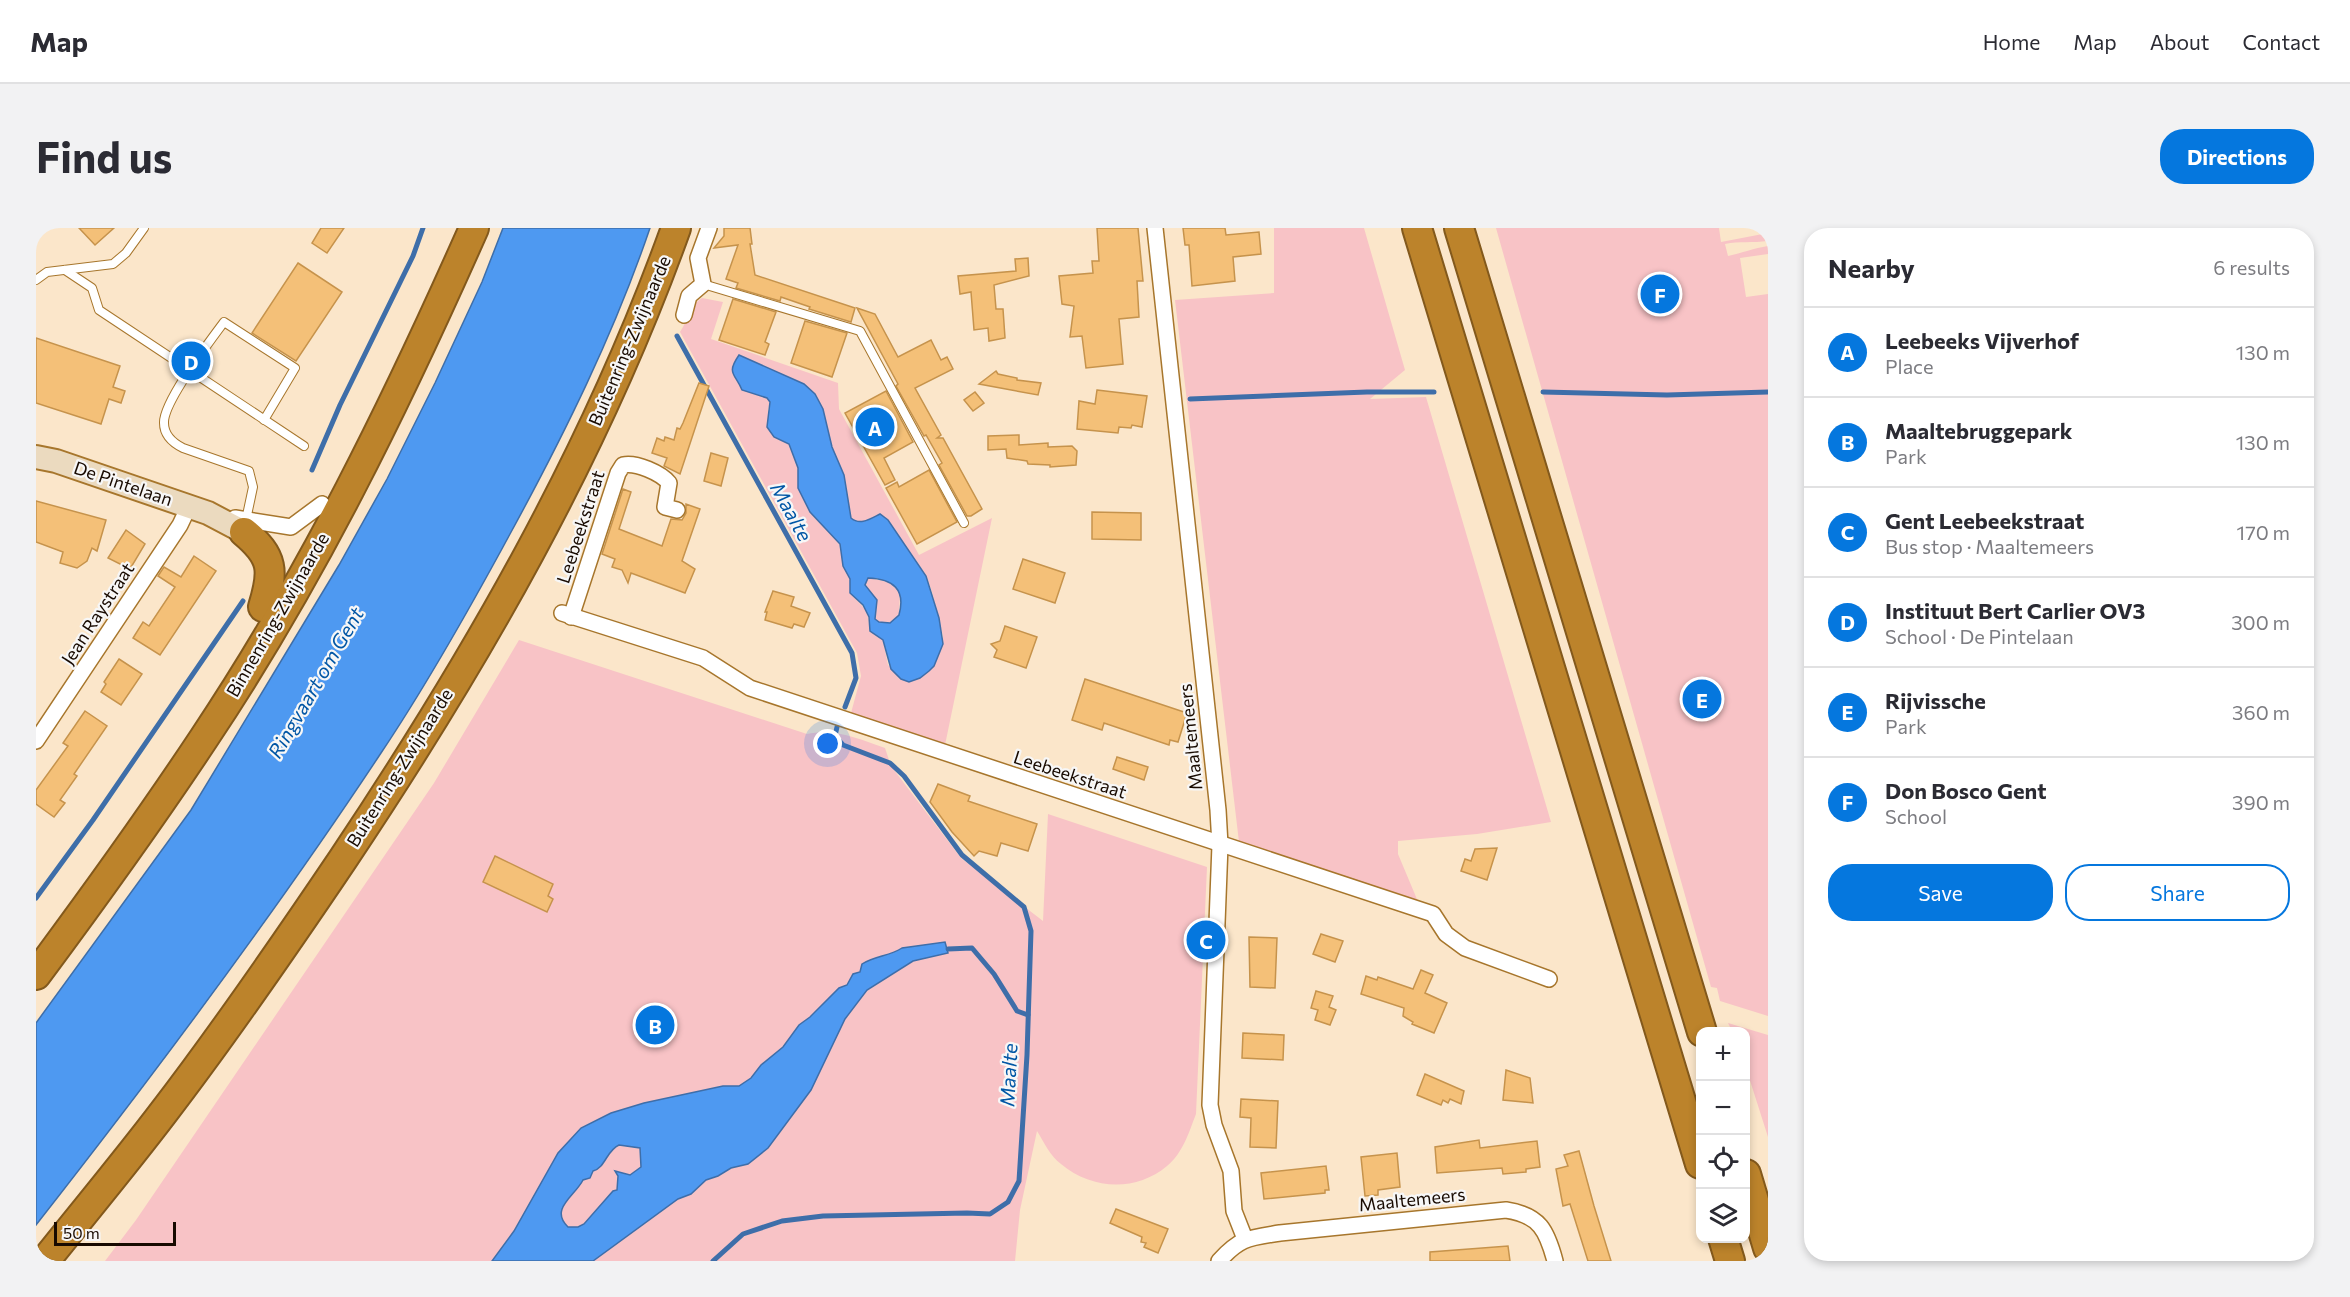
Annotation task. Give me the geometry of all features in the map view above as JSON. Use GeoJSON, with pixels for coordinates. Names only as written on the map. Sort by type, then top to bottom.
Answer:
{"type":"FeatureCollection","features":[{"type":"Feature","properties":{"kind":"highway"},"geometry":{"type":"LineString","coordinates":[[205,737],[208,703],[322,504],[397,354],[454,228]]}},
{"type":"Feature","properties":{"kind":"highway","name":"Binnenring-Zwijnaarde"},"geometry":{"type":"LineString","coordinates":[[36,975],[92,900],[205,737],[268,636],[364,463],[474,228]]}},
{"type":"Feature","properties":{"kind":"highway","name":"Buitenring-Zwijnaarde"},"geometry":{"type":"LineString","coordinates":[[45,1261],[141,1141],[294,933],[415,751],[512,586],[595,427],[676,228]]}},
{"type":"Feature","properties":{"kind":"highway"},"geometry":{"type":"LineString","coordinates":[[1417,228],[1696,1148]]}},
{"type":"Feature","properties":{"kind":"highway"},"geometry":{"type":"LineString","coordinates":[[1459,228],[1700,1027]]}},
{"type":"Feature","properties":{"kind":"highway"},"geometry":{"type":"LineString","coordinates":[[245,526],[266,554],[270,570],[270,586],[263,607]]}},
{"type":"Feature","properties":{"kind":"highway"},"geometry":{"type":"LineString","coordinates":[[69,1261],[144,1157],[141,1141]]}},
{"type":"Feature","properties":{"kind":"highway"},"geometry":{"type":"LineString","coordinates":[[1750,1187],[1768,1248]]}},
{"type":"Feature","properties":{"kind":"highway"},"geometry":{"type":"LineString","coordinates":[[1724,1243],[1730,1261]]}},
{"type":"Feature","properties":{"kind":"main road","name":"De Pintelaan"},"geometry":{"type":"LineString","coordinates":[[36,457],[56,461],[245,526]]}},
{"type":"Feature","properties":{"kind":"street"},"geometry":{"type":"LineString","coordinates":[[684,315],[689,296],[703,284],[699,258],[709,228]]}},
{"type":"Feature","properties":{"kind":"street","name":"Maaltemeers"},"geometry":{"type":"LineString","coordinates":[[1155,228],[1218,810],[1220,845],[1210,1105],[1214,1125],[1232,1171],[1234,1211],[1245,1239]]}},
{"type":"Feature","properties":{"kind":"street","name":"Leebeekstraat"},"geometry":{"type":"LineString","coordinates":[[677,510],[665,507],[669,483],[664,477],[630,464],[623,465],[618,473],[567,615],[703,658],[750,688],[1433,914],[1446,934],[1465,948],[1549,979]]}},
{"type":"Feature","properties":{"kind":"street"},"geometry":{"type":"LineString","coordinates":[[245,526],[291,527],[322,504]]}},
{"type":"Feature","properties":{"kind":"street","name":"Jean Raystraat"},"geometry":{"type":"LineString","coordinates":[[36,741],[180,525],[199,510]]}},
{"type":"Feature","properties":{"kind":"street","name":"Maaltemeers"},"geometry":{"type":"LineString","coordinates":[[1219,1261],[1233,1246],[1245,1239],[1280,1233],[1506,1210],[1521,1212],[1534,1219],[1544,1229],[1556,1261]]}},
{"type":"Feature","properties":{"kind":"lane"},"geometry":{"type":"LineString","coordinates":[[36,280],[47,272],[113,264],[126,253],[144,228]]}},
{"type":"Feature","properties":{"kind":"lane"},"geometry":{"type":"LineString","coordinates":[[65,270],[92,288],[99,310],[304,446]]}},
{"type":"Feature","properties":{"kind":"lane"},"geometry":{"type":"LineString","coordinates":[[703,284],[860,331],[964,523]]}},
{"type":"Feature","properties":{"kind":"lane"},"geometry":{"type":"LineString","coordinates":[[245,526],[253,487],[249,471],[183,448],[166,435],[164,424],[165,413],[189,370],[224,322],[295,368],[264,420]]}},
{"type":"Feature","properties":{"kind":"shaded area"},"geometry":{"type":"Polygon","coordinates":[[[1274,228],[1364,228],[1405,370],[1370,399],[1426,397],[1551,822],[1477,834],[1398,841],[1398,854],[1419,904],[1239,842],[1175,300],[1274,293],[1274,228]]]}},
{"type":"Feature","properties":{"kind":"shaded area"},"geometry":{"type":"Polygon","coordinates":[[[1496,228],[1719,228],[1721,242],[1768,233],[1768,241],[1725,244],[1728,256],[1768,246],[1768,254],[1740,258],[1746,297],[1768,294],[1768,1016],[1720,1001],[1717,988],[1711,987],[1496,228]]]}},
{"type":"Feature","properties":{"kind":"shaded area"},"geometry":{"type":"Polygon","coordinates":[[[702,298],[723,302],[711,339],[838,383],[839,409],[919,555],[992,518],[945,745],[851,713],[861,676],[857,653],[680,332],[697,302],[702,298]],[[739,356],[739,384],[742,390],[767,398],[770,402],[768,410],[779,439],[789,443],[798,468],[798,488],[810,512],[840,544],[843,566],[850,579],[850,593],[863,607],[869,624],[883,640],[888,665],[909,682],[920,678],[934,666],[943,636],[926,575],[888,520],[858,522],[851,518],[844,475],[832,447],[823,409],[788,379],[739,356]]]}},
{"type":"Feature","properties":{"kind":"shaded area"},"geometry":{"type":"Polygon","coordinates":[[[868,578],[890,582],[900,592],[899,615],[890,623],[879,622],[875,619],[872,594],[865,585],[868,578]]]}},
{"type":"Feature","properties":{"kind":"shaded area"},"geometry":{"type":"Polygon","coordinates":[[[519,640],[807,734],[837,733],[885,748],[891,766],[961,858],[1043,921],[1048,814],[1207,867],[1196,1114],[1185,1142],[1173,1161],[1142,1180],[1114,1185],[1100,1183],[1073,1173],[1057,1161],[1037,1131],[1020,1210],[1015,1261],[105,1261],[136,1220],[434,783],[519,640]]]}},
{"type":"Feature","properties":{"kind":"shaded area"},"geometry":{"type":"Polygon","coordinates":[[[1728,1023],[1741,1027],[1730,1027],[1728,1023]]]}},
{"type":"Feature","properties":{"kind":"shaded area"},"geometry":{"type":"Polygon","coordinates":[[[1750,1030],[1768,1035],[1768,1137],[1750,1081],[1750,1030]]]}},
{"type":"Feature","properties":{"kind":"water","name":"Ringvaart om Gent"},"geometry":{"type":"Polygon","coordinates":[[[503,228],[650,228],[621,307],[569,422],[495,562],[415,700],[299,874],[170,1051],[36,1225],[36,1023],[191,810],[339,565],[387,479],[435,383],[482,282],[503,228]]]}},
{"type":"Feature","properties":{"kind":"water"},"geometry":{"type":"Polygon","coordinates":[[[739,355],[804,384],[815,394],[823,409],[832,447],[844,475],[851,518],[861,522],[880,514],[888,520],[926,576],[939,618],[943,644],[934,666],[920,678],[909,682],[901,679],[891,669],[883,640],[870,631],[869,617],[863,605],[850,593],[850,579],[843,566],[840,544],[810,512],[798,488],[798,468],[789,444],[774,437],[767,427],[770,402],[767,398],[742,390],[733,373],[733,366],[739,355]],[[868,578],[865,585],[877,600],[875,619],[879,622],[890,623],[899,615],[901,598],[896,587],[891,583],[868,578]]]}},
{"type":"Feature","properties":{"kind":"water"},"geometry":{"type":"Polygon","coordinates":[[[945,942],[948,953],[913,961],[867,990],[845,1019],[811,1090],[768,1148],[748,1164],[731,1168],[706,1180],[691,1194],[678,1199],[593,1261],[492,1261],[514,1231],[558,1153],[581,1128],[611,1113],[644,1103],[723,1086],[739,1086],[751,1078],[761,1065],[783,1047],[799,1025],[839,988],[847,985],[853,974],[860,972],[862,964],[902,948],[945,942]],[[619,1145],[611,1151],[601,1166],[593,1171],[590,1178],[583,1180],[562,1208],[561,1214],[568,1227],[578,1227],[584,1224],[613,1191],[617,1190],[618,1176],[615,1171],[630,1175],[641,1167],[640,1148],[619,1145]]]}},
{"type":"Feature","properties":{"kind":"building"},"geometry":{"type":"Polygon","coordinates":[[[79,228],[114,228],[95,245],[79,228]]]}},
{"type":"Feature","properties":{"kind":"building"},"geometry":{"type":"Polygon","coordinates":[[[321,228],[344,228],[327,253],[312,243],[321,228]]]}},
{"type":"Feature","properties":{"kind":"building"},"geometry":{"type":"Polygon","coordinates":[[[724,228],[750,228],[755,275],[855,308],[851,322],[809,309],[810,307],[781,297],[780,301],[736,288],[738,283],[726,279],[738,245],[714,248],[724,236],[724,228]]]}},
{"type":"Feature","properties":{"kind":"building"},"geometry":{"type":"Polygon","coordinates":[[[1097,228],[1138,228],[1143,281],[1137,281],[1139,317],[1119,319],[1123,364],[1086,368],[1082,336],[1070,337],[1074,306],[1062,304],[1059,276],[1093,273],[1092,261],[1099,261],[1097,228]]]}},
{"type":"Feature","properties":{"kind":"building"},"geometry":{"type":"Polygon","coordinates":[[[1183,228],[1225,228],[1226,235],[1259,232],[1261,254],[1233,257],[1235,281],[1192,286],[1189,245],[1185,245],[1183,228]]]}},
{"type":"Feature","properties":{"kind":"building"},"geometry":{"type":"Polygon","coordinates":[[[1028,258],[1029,276],[994,285],[996,309],[1003,309],[1005,338],[989,341],[988,328],[974,330],[971,292],[960,294],[958,276],[1016,271],[1015,259],[1028,258]]]}},
{"type":"Feature","properties":{"kind":"building"},"geometry":{"type":"Polygon","coordinates":[[[298,263],[342,292],[296,361],[252,333],[298,263]]]}},
{"type":"Feature","properties":{"kind":"building"},"geometry":{"type":"Polygon","coordinates":[[[733,299],[776,312],[765,342],[769,344],[765,355],[719,340],[733,299]]]}},
{"type":"Feature","properties":{"kind":"building"},"geometry":{"type":"Polygon","coordinates":[[[857,308],[875,314],[898,357],[931,340],[941,360],[947,357],[953,369],[915,388],[941,435],[937,438],[943,438],[982,509],[971,516],[967,516],[939,465],[942,463],[896,386],[898,384],[857,308]]]}},
{"type":"Feature","properties":{"kind":"building"},"geometry":{"type":"Polygon","coordinates":[[[805,321],[847,333],[832,377],[791,363],[805,321]]]}},
{"type":"Feature","properties":{"kind":"building"},"geometry":{"type":"Polygon","coordinates":[[[36,338],[120,366],[113,387],[125,391],[121,403],[109,399],[101,424],[36,403],[36,338]]]}},
{"type":"Feature","properties":{"kind":"building"},"geometry":{"type":"Polygon","coordinates":[[[996,371],[998,374],[1017,378],[1017,380],[1041,383],[1038,395],[979,384],[996,371]]]}},
{"type":"Feature","properties":{"kind":"building"},"geometry":{"type":"Polygon","coordinates":[[[699,383],[709,386],[680,474],[664,466],[667,458],[652,453],[657,438],[664,441],[665,437],[674,440],[677,428],[680,429],[683,423],[699,383]]]}},
{"type":"Feature","properties":{"kind":"building"},"geometry":{"type":"Polygon","coordinates":[[[1097,390],[1147,396],[1142,427],[1132,425],[1131,428],[1119,427],[1118,433],[1077,429],[1079,401],[1095,404],[1097,390]]]}},
{"type":"Feature","properties":{"kind":"building"},"geometry":{"type":"Polygon","coordinates":[[[886,391],[913,442],[884,458],[895,480],[885,485],[845,413],[886,391]]]}},
{"type":"Feature","properties":{"kind":"building"},"geometry":{"type":"Polygon","coordinates":[[[975,392],[984,403],[973,411],[964,400],[975,392]]]}},
{"type":"Feature","properties":{"kind":"building"},"geometry":{"type":"Polygon","coordinates":[[[1019,435],[1019,445],[1048,443],[1048,447],[1072,446],[1077,451],[1076,465],[1050,467],[1050,465],[1028,464],[1027,461],[1007,458],[1006,449],[988,450],[988,436],[1019,435]]]}},
{"type":"Feature","properties":{"kind":"building"},"geometry":{"type":"Polygon","coordinates":[[[711,453],[728,458],[721,486],[704,481],[711,453]]]}},
{"type":"Feature","properties":{"kind":"building"},"geometry":{"type":"Polygon","coordinates":[[[929,470],[957,522],[917,544],[886,488],[897,482],[899,487],[929,470]]]}},
{"type":"Feature","properties":{"kind":"building"},"geometry":{"type":"Polygon","coordinates":[[[623,489],[631,492],[619,529],[662,546],[671,519],[682,520],[686,513],[686,504],[700,509],[682,561],[695,569],[685,593],[631,573],[628,583],[622,570],[612,567],[615,559],[602,554],[623,489]]]}},
{"type":"Feature","properties":{"kind":"building"},"geometry":{"type":"Polygon","coordinates":[[[36,501],[106,520],[97,551],[92,548],[87,561],[77,568],[60,563],[63,552],[36,542],[36,501]]]}},
{"type":"Feature","properties":{"kind":"building"},"geometry":{"type":"Polygon","coordinates":[[[1092,512],[1141,513],[1141,540],[1092,539],[1092,512]]]}},
{"type":"Feature","properties":{"kind":"building"},"geometry":{"type":"Polygon","coordinates":[[[126,530],[145,544],[130,569],[108,558],[126,530]]]}},
{"type":"Feature","properties":{"kind":"building"},"geometry":{"type":"Polygon","coordinates":[[[194,556],[216,571],[160,655],[133,638],[143,622],[149,626],[175,587],[158,576],[164,567],[181,577],[194,556]]]}},
{"type":"Feature","properties":{"kind":"building"},"geometry":{"type":"Polygon","coordinates":[[[1023,559],[1065,573],[1055,603],[1013,589],[1023,559]]]}},
{"type":"Feature","properties":{"kind":"building"},"geometry":{"type":"Polygon","coordinates":[[[773,591],[794,597],[791,606],[810,613],[804,627],[794,624],[792,628],[765,620],[767,612],[765,612],[773,591]]]}},
{"type":"Feature","properties":{"kind":"building"},"geometry":{"type":"Polygon","coordinates":[[[1005,626],[1037,637],[1026,668],[994,657],[997,650],[991,644],[1000,641],[1005,626]]]}},
{"type":"Feature","properties":{"kind":"building"},"geometry":{"type":"Polygon","coordinates":[[[119,659],[142,674],[121,705],[101,692],[106,684],[104,682],[119,659]]]}},
{"type":"Feature","properties":{"kind":"building"},"geometry":{"type":"Polygon","coordinates":[[[1085,679],[1187,713],[1178,742],[1170,740],[1169,745],[1104,723],[1102,730],[1072,720],[1085,679]]]}},
{"type":"Feature","properties":{"kind":"building"},"geometry":{"type":"Polygon","coordinates":[[[85,711],[107,726],[74,774],[77,776],[60,800],[65,803],[54,817],[36,804],[36,790],[68,746],[63,743],[85,711]]]}},
{"type":"Feature","properties":{"kind":"building"},"geometry":{"type":"Polygon","coordinates":[[[1117,757],[1148,767],[1144,780],[1113,769],[1117,757]]]}},
{"type":"Feature","properties":{"kind":"building"},"geometry":{"type":"Polygon","coordinates":[[[938,784],[970,796],[968,801],[1037,824],[1028,851],[1001,843],[997,856],[979,851],[974,856],[952,832],[930,802],[938,784]]]}},
{"type":"Feature","properties":{"kind":"building"},"geometry":{"type":"Polygon","coordinates":[[[1497,848],[1487,880],[1461,871],[1465,859],[1471,861],[1475,849],[1497,848]]]}},
{"type":"Feature","properties":{"kind":"building"},"geometry":{"type":"Polygon","coordinates":[[[495,856],[553,884],[548,896],[553,899],[547,912],[483,882],[495,856]]]}},
{"type":"Feature","properties":{"kind":"building"},"geometry":{"type":"Polygon","coordinates":[[[1321,934],[1343,941],[1335,962],[1313,954],[1321,934]]]}},
{"type":"Feature","properties":{"kind":"building"},"geometry":{"type":"Polygon","coordinates":[[[1249,937],[1277,938],[1275,988],[1250,987],[1249,937]]]}},
{"type":"Feature","properties":{"kind":"building"},"geometry":{"type":"Polygon","coordinates":[[[1421,970],[1433,975],[1425,993],[1447,1003],[1434,1033],[1412,1024],[1413,1022],[1403,1016],[1404,1008],[1361,994],[1366,976],[1377,980],[1378,977],[1413,989],[1421,970]]]}},
{"type":"Feature","properties":{"kind":"building"},"geometry":{"type":"Polygon","coordinates":[[[1316,991],[1333,996],[1329,1007],[1336,1010],[1330,1025],[1315,1020],[1318,1010],[1311,1008],[1316,991]]]}},
{"type":"Feature","properties":{"kind":"building"},"geometry":{"type":"Polygon","coordinates":[[[1243,1033],[1284,1035],[1283,1060],[1242,1058],[1243,1033]]]}},
{"type":"Feature","properties":{"kind":"building"},"geometry":{"type":"Polygon","coordinates":[[[1506,1070],[1530,1078],[1533,1103],[1503,1100],[1506,1070]]]}},
{"type":"Feature","properties":{"kind":"building"},"geometry":{"type":"Polygon","coordinates":[[[1425,1074],[1464,1091],[1461,1104],[1450,1099],[1448,1103],[1443,1100],[1441,1105],[1417,1095],[1425,1074]]]}},
{"type":"Feature","properties":{"kind":"building"},"geometry":{"type":"Polygon","coordinates":[[[1241,1099],[1278,1101],[1276,1148],[1250,1147],[1251,1118],[1240,1117],[1241,1099]]]}},
{"type":"Feature","properties":{"kind":"building"},"geometry":{"type":"Polygon","coordinates":[[[1479,1140],[1480,1148],[1537,1141],[1540,1167],[1526,1169],[1526,1172],[1503,1174],[1502,1168],[1437,1173],[1435,1147],[1479,1140]]]}},
{"type":"Feature","properties":{"kind":"building"},"geometry":{"type":"Polygon","coordinates":[[[1579,1151],[1611,1261],[1588,1261],[1570,1204],[1563,1206],[1556,1169],[1568,1166],[1564,1155],[1579,1151]]]}},
{"type":"Feature","properties":{"kind":"building"},"geometry":{"type":"Polygon","coordinates":[[[1397,1153],[1400,1187],[1378,1190],[1378,1195],[1365,1196],[1361,1157],[1397,1153]]]}},
{"type":"Feature","properties":{"kind":"building"},"geometry":{"type":"Polygon","coordinates":[[[1326,1166],[1329,1190],[1325,1190],[1325,1193],[1264,1199],[1261,1173],[1326,1166]]]}},
{"type":"Feature","properties":{"kind":"building"},"geometry":{"type":"Polygon","coordinates":[[[1116,1209],[1168,1229],[1158,1253],[1144,1247],[1146,1243],[1141,1242],[1142,1237],[1110,1223],[1116,1209]]]}},
{"type":"Feature","properties":{"kind":"building"},"geometry":{"type":"Polygon","coordinates":[[[1508,1246],[1510,1261],[1430,1261],[1430,1252],[1508,1246]]]}},
{"type":"Feature","properties":{"kind":"waterway"},"geometry":{"type":"LineString","coordinates":[[312,470],[340,405],[413,256],[423,228]]}},
{"type":"Feature","properties":{"kind":"waterway","name":"Maalte"},"geometry":{"type":"LineString","coordinates":[[677,336],[852,653],[856,678],[845,707]]}},
{"type":"Feature","properties":{"kind":"waterway"},"geometry":{"type":"LineString","coordinates":[[1190,399],[1367,392],[1434,392]]}},
{"type":"Feature","properties":{"kind":"waterway"},"geometry":{"type":"LineString","coordinates":[[1543,392],[1667,395],[1768,392]]}},
{"type":"Feature","properties":{"kind":"waterway"},"geometry":{"type":"LineString","coordinates":[[36,898],[93,820],[243,601]]}},
{"type":"Feature","properties":{"kind":"waterway","name":"Maalte"},"geometry":{"type":"LineString","coordinates":[[713,1261],[743,1234],[782,1221],[823,1216],[990,1214],[1008,1202],[1019,1181],[1027,1055],[1031,931],[1024,907],[962,855],[904,776],[890,763],[843,745],[835,736],[837,727]]}},
{"type":"Feature","properties":{"kind":"waterway"},"geometry":{"type":"LineString","coordinates":[[948,949],[972,948],[994,974],[1017,1011],[1028,1015]]}},
{"type":"Feature","properties":{"kind":"place","name":"Don Bosco Gent"},"geometry":{"type":"Point","coordinates":[1660,294]}},
{"type":"Feature","properties":{"kind":"place","name":"Instituut Bert Carlier OV3"},"geometry":{"type":"Point","coordinates":[191,361]}},
{"type":"Feature","properties":{"kind":"place","name":"Leebeeks Vijverhof"},"geometry":{"type":"Point","coordinates":[875,427]}},
{"type":"Feature","properties":{"kind":"place","name":"Rijvissche"},"geometry":{"type":"Point","coordinates":[1702,699]}},
{"type":"Feature","properties":{"kind":"place","name":"Gent Leebeekstraat"},"geometry":{"type":"Point","coordinates":[1206,940]}},
{"type":"Feature","properties":{"kind":"place","name":"Maaltebruggepark"},"geometry":{"type":"Point","coordinates":[655,1025]}}]}
